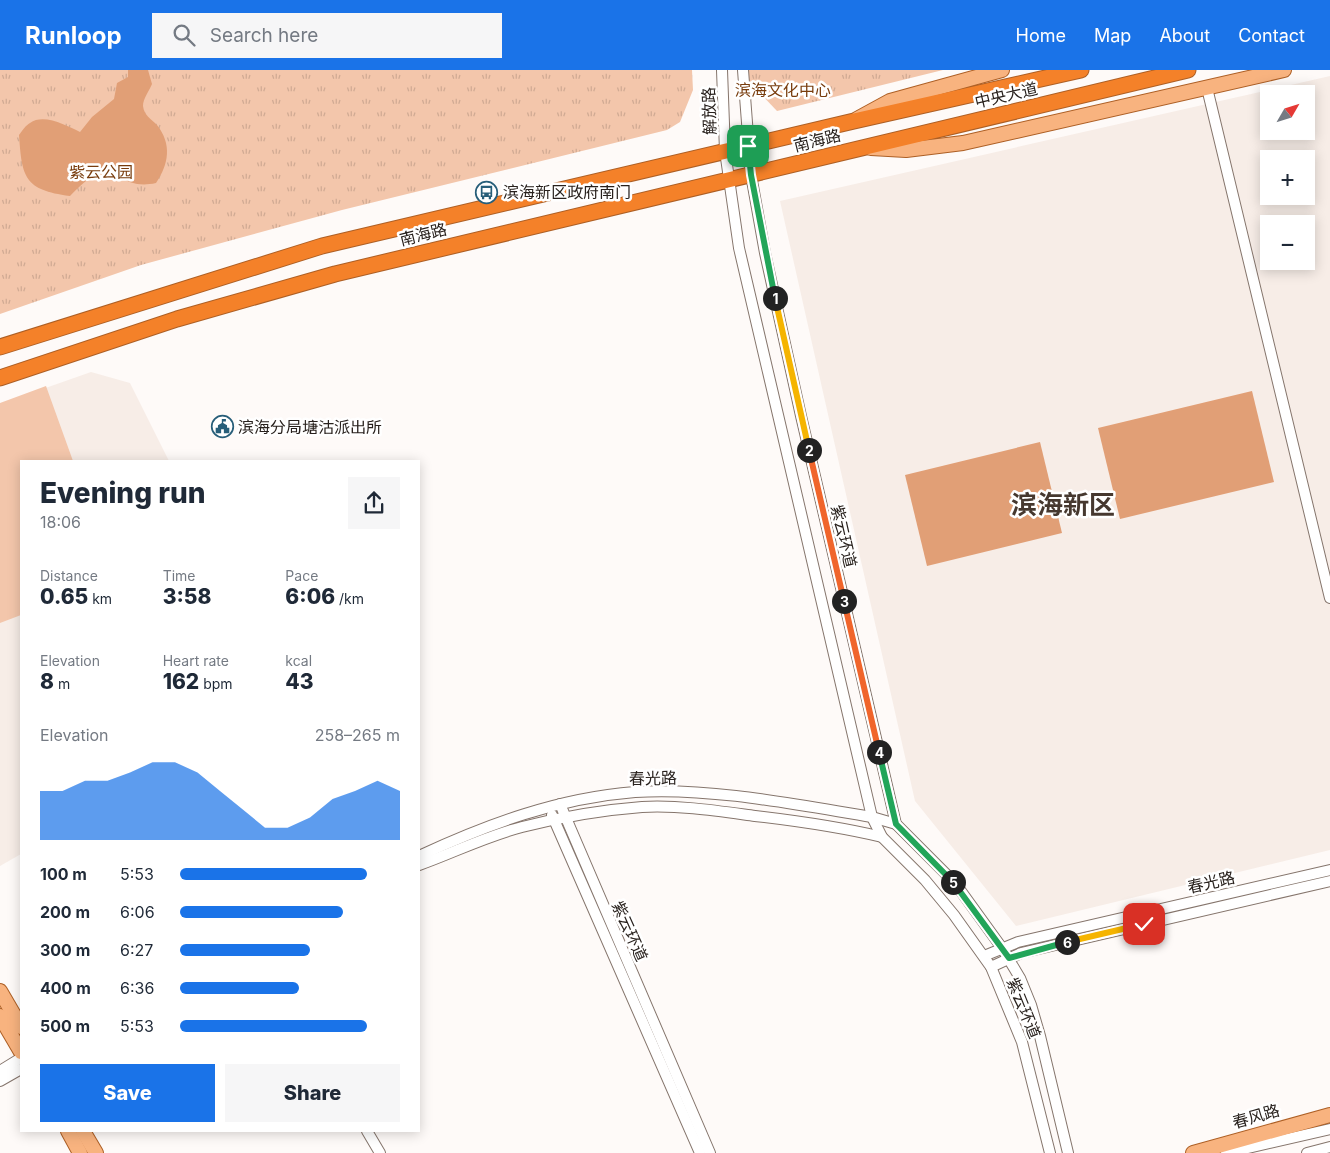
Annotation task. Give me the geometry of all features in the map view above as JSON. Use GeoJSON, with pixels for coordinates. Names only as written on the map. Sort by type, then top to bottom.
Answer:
{"type":"FeatureCollection","features":[{"type":"Feature","properties":{"kind":"highway","name":"中央大道"},"geometry":{"type":"LineString","coordinates":[[854,121],[1081,70]]}},
{"type":"Feature","properties":{"kind":"highway","name":"中央大道"},"geometry":{"type":"LineString","coordinates":[[861,147],[1188,70]]}},
{"type":"Feature","properties":{"kind":"highway","name":"南海路"},"geometry":{"type":"LineString","coordinates":[[0,347],[322,246],[854,121]]}},
{"type":"Feature","properties":{"kind":"highway","name":"南海路"},"geometry":{"type":"LineString","coordinates":[[0,378],[177,319],[335,274],[861,147]]}},
{"type":"Feature","properties":{"kind":"main road"},"geometry":{"type":"LineString","coordinates":[[854,121],[890,101],[1002,70]]}},
{"type":"Feature","properties":{"kind":"main road"},"geometry":{"type":"LineString","coordinates":[[861,147],[906,150],[963,143],[1284,70]]}},
{"type":"Feature","properties":{"kind":"main road"},"geometry":{"type":"LineString","coordinates":[[0,991],[20,1025]]}},
{"type":"Feature","properties":{"kind":"main road"},"geometry":{"type":"LineString","coordinates":[[0,1016],[20,1050]]}},
{"type":"Feature","properties":{"kind":"main road","name":"春风路"},"geometry":{"type":"LineString","coordinates":[[1193,1153],[1330,1115]]}},
{"type":"Feature","properties":{"kind":"main road"},"geometry":{"type":"LineString","coordinates":[[69,1132],[80,1153]]}},
{"type":"Feature","properties":{"kind":"main road"},"geometry":{"type":"LineString","coordinates":[[84,1132],[96,1153]]}},
{"type":"Feature","properties":{"kind":"street","name":"解放路"},"geometry":{"type":"LineString","coordinates":[[722,70],[725,151]]}},
{"type":"Feature","properties":{"kind":"street"},"geometry":{"type":"LineString","coordinates":[[743,70],[751,175]]}},
{"type":"Feature","properties":{"kind":"street"},"geometry":{"type":"LineString","coordinates":[[1206,88],[1330,598]]}},
{"type":"Feature","properties":{"kind":"street","name":"紫云环道"},"geometry":{"type":"LineString","coordinates":[[725,151],[738,248],[872,817],[882,837],[925,880],[991,967],[1022,1042],[1050,1153]]}},
{"type":"Feature","properties":{"kind":"street","name":"紫云环道"},"geometry":{"type":"LineString","coordinates":[[751,175],[765,253],[801,416],[896,824],[954,884],[1009,958],[1031,1005],[1050,1072],[1068,1153]]}},
{"type":"Feature","properties":{"kind":"street","name":"春光路"},"geometry":{"type":"LineString","coordinates":[[420,856],[500,822],[560,804],[613,794],[680,792],[720,795],[872,817],[896,824]]}},
{"type":"Feature","properties":{"kind":"street","name":"紫云环道"},"geometry":{"type":"LineString","coordinates":[[560,804],[559,819],[700,1153]]}},
{"type":"Feature","properties":{"kind":"street","name":"紫云环道"},"geometry":{"type":"LineString","coordinates":[[549,807],[559,819],[710,1153]]}},
{"type":"Feature","properties":{"kind":"street","name":"春光路"},"geometry":{"type":"LineString","coordinates":[[420,865],[488,838],[559,819],[643,807],[686,807],[841,827],[882,837]]}},
{"type":"Feature","properties":{"kind":"street","name":"春光路"},"geometry":{"type":"LineString","coordinates":[[984,956],[1002,948],[1330,870]]}},
{"type":"Feature","properties":{"kind":"street","name":"春光路"},"geometry":{"type":"LineString","coordinates":[[991,967],[1021,953],[1330,881]]}},
{"type":"Feature","properties":{"kind":"street"},"geometry":{"type":"LineString","coordinates":[[0,1071],[20,1059]]}},
{"type":"Feature","properties":{"kind":"street"},"geometry":{"type":"LineString","coordinates":[[0,1081],[20,1070]]}},
{"type":"Feature","properties":{"kind":"street"},"geometry":{"type":"LineString","coordinates":[[1226,1153],[1330,1129]]}},
{"type":"Feature","properties":{"kind":"street"},"geometry":{"type":"LineString","coordinates":[[368,1132],[380,1153]]}},
{"type":"Feature","properties":{"kind":"street"},"geometry":{"type":"LineString","coordinates":[[1307,1153],[1330,1147]]}},
{"type":"Feature","properties":{"kind":"shaded area"},"geometry":{"type":"Polygon","coordinates":[[[128,70],[148,70],[152,84],[143,106],[146,114],[162,132],[167,147],[164,169],[156,183],[141,184],[130,182],[107,172],[98,173],[70,196],[43,190],[34,185],[24,171],[22,161],[19,135],[24,128],[36,120],[42,119],[80,132],[92,117],[114,99],[117,83],[128,77],[128,70]]]}},
{"type":"Feature","properties":{"kind":"shaded area"},"geometry":{"type":"Polygon","coordinates":[[[1330,76],[1330,850],[1016,926],[915,801],[780,201],[1260,92],[1260,140],[1315,140],[1315,85],[1290,85],[1330,76]]]}},
{"type":"Feature","properties":{"kind":"shaded area"},"geometry":{"type":"Polygon","coordinates":[[[91,372],[130,383],[168,460],[20,460],[20,855],[0,866],[0,404],[91,372]]]}},
{"type":"Feature","properties":{"kind":"shaded area"},"geometry":{"type":"Polygon","coordinates":[[[1252,391],[1274,482],[1120,519],[1098,428],[1252,391]]]}},
{"type":"Feature","properties":{"kind":"shaded area"},"geometry":{"type":"Polygon","coordinates":[[[1040,442],[1062,533],[927,566],[905,475],[1040,442]]]}},
{"type":"Feature","properties":{"kind":"green space","name":"紫云公园"},"geometry":{"type":"Polygon","coordinates":[[[0,70],[692,70],[693,90],[680,122],[667,130],[342,210],[141,265],[0,314],[0,70]]]}},
{"type":"Feature","properties":{"kind":"green space","name":"滨海文化中心"},"geometry":{"type":"Polygon","coordinates":[[[738,70],[943,70],[777,111],[738,70]]]}},
{"type":"Feature","properties":{"kind":"green space"},"geometry":{"type":"Polygon","coordinates":[[[46,386],[73,460],[20,460],[20,615],[0,623],[0,403],[46,386]]]}},
{"type":"Feature","properties":{"kind":"place","name":"滨海新区政府南门"},"geometry":{"type":"Point","coordinates":[487,192]}},
{"type":"Feature","properties":{"kind":"place","name":"滨海分局塘沽派出所"},"geometry":{"type":"Point","coordinates":[222,427]}},
{"type":"Feature","properties":{"kind":"district","name":"滨海新区"},"geometry":{"type":"Point","coordinates":[1063,504]}},
{"type":"Feature","properties":{"kind":"route"},"geometry":{"type":"LineString","coordinates":[[748,146],[751,175],[765,253],[896,824],[954,884],[1009,958],[1021,953],[1144,924]]}}]}
